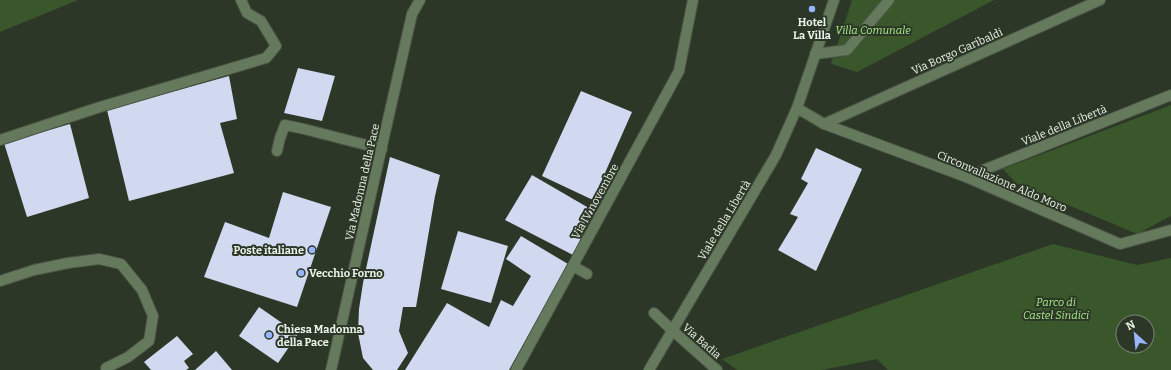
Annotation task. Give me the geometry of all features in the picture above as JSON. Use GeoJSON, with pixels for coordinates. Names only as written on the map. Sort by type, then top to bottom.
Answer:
{"type":"FeatureCollection","features":[{"type":"Feature","properties":{"kind":"street"},"geometry":{"type":"LineString","coordinates":[[0,140],[107,105],[266,58],[276,46],[261,21],[247,13],[241,0]]}},
{"type":"Feature","properties":{"kind":"street","name":"Via Madonna della Pace"},"geometry":{"type":"LineString","coordinates":[[331,370],[412,14],[420,0]]}},
{"type":"Feature","properties":{"kind":"street","name":"Via IV novembre"},"geometry":{"type":"LineString","coordinates":[[516,370],[680,71],[693,0]]}},
{"type":"Feature","properties":{"kind":"street","name":"Viale della Libertà"},"geometry":{"type":"LineString","coordinates":[[649,370],[776,155],[797,108],[834,0]]}},
{"type":"Feature","properties":{"kind":"street"},"geometry":{"type":"LineString","coordinates":[[815,54],[847,50],[889,0]]}},
{"type":"Feature","properties":{"kind":"street","name":"Via Borgo Garibaldi"},"geometry":{"type":"LineString","coordinates":[[824,124],[1100,0]]}},
{"type":"Feature","properties":{"kind":"street","name":"Viale della Libertà"},"geometry":{"type":"LineString","coordinates":[[966,177],[1171,94]]}},
{"type":"Feature","properties":{"kind":"street"},"geometry":{"type":"LineString","coordinates":[[797,108],[824,124]]}},
{"type":"Feature","properties":{"kind":"street","name":"Circonvallazione Aldo Moro"},"geometry":{"type":"LineString","coordinates":[[824,124],[966,177],[1120,244],[1171,230]]}},
{"type":"Feature","properties":{"kind":"street"},"geometry":{"type":"LineString","coordinates":[[277,152],[285,125],[382,149]]}},
{"type":"Feature","properties":{"kind":"street"},"geometry":{"type":"LineString","coordinates":[[0,281],[34,270],[68,263],[99,259],[121,264],[142,290],[153,316],[149,341],[128,357],[106,368]]}},
{"type":"Feature","properties":{"kind":"street"},"geometry":{"type":"LineString","coordinates":[[573,266],[587,274]]}},
{"type":"Feature","properties":{"kind":"street","name":"Via Badia"},"geometry":{"type":"LineString","coordinates":[[654,313],[717,370]]}},
{"type":"Feature","properties":{"kind":"green space"},"geometry":{"type":"Polygon","coordinates":[[[0,0],[78,0],[0,32],[0,0]]]}},
{"type":"Feature","properties":{"kind":"green space","name":"Villa Comunale"},"geometry":{"type":"Polygon","coordinates":[[[852,0],[994,0],[857,72],[831,64],[852,0]]]}},
{"type":"Feature","properties":{"kind":"green space"},"geometry":{"type":"Polygon","coordinates":[[[1171,105],[1171,216],[1137,234],[1016,183],[1003,169],[1171,105]]]}},
{"type":"Feature","properties":{"kind":"green space","name":"Parco di Castel Sindici"},"geometry":{"type":"Polygon","coordinates":[[[1053,244],[1137,265],[1171,258],[1171,370],[888,370],[877,359],[822,370],[737,370],[722,359],[1053,244]]]}},
{"type":"Feature","properties":{"kind":"building"},"geometry":{"type":"Polygon","coordinates":[[[298,68],[335,76],[322,121],[284,113],[298,68]]]}},
{"type":"Feature","properties":{"kind":"building"},"geometry":{"type":"Polygon","coordinates":[[[229,76],[237,119],[220,123],[234,173],[129,201],[107,110],[229,76]]]}},
{"type":"Feature","properties":{"kind":"building"},"geometry":{"type":"Polygon","coordinates":[[[581,91],[632,112],[593,200],[542,176],[581,91]]]}},
{"type":"Feature","properties":{"kind":"building"},"geometry":{"type":"Polygon","coordinates":[[[70,124],[89,198],[27,217],[4,143],[70,124]]]}},
{"type":"Feature","properties":{"kind":"building"},"geometry":{"type":"Polygon","coordinates":[[[816,148],[862,169],[816,271],[778,250],[798,217],[790,214],[808,183],[801,179],[816,148]]]}},
{"type":"Feature","properties":{"kind":"building"},"geometry":{"type":"Polygon","coordinates":[[[390,157],[440,175],[416,307],[403,307],[399,331],[408,353],[397,370],[373,370],[363,358],[358,333],[359,309],[363,283],[390,157]]]}},
{"type":"Feature","properties":{"kind":"building"},"geometry":{"type":"Polygon","coordinates":[[[532,175],[594,211],[573,255],[505,220],[532,175]]]}},
{"type":"Feature","properties":{"kind":"building"},"geometry":{"type":"Polygon","coordinates":[[[283,192],[331,207],[297,307],[204,277],[225,222],[269,238],[283,192]]]}},
{"type":"Feature","properties":{"kind":"building"},"geometry":{"type":"Polygon","coordinates":[[[458,231],[508,246],[491,303],[441,289],[458,231]]]}},
{"type":"Feature","properties":{"kind":"building"},"geometry":{"type":"Polygon","coordinates":[[[521,236],[568,264],[509,370],[405,370],[447,303],[489,327],[501,300],[513,306],[531,276],[506,259],[521,236]]]}},
{"type":"Feature","properties":{"kind":"building","name":"Chiesa Madonna della Pace"},"geometry":{"type":"Polygon","coordinates":[[[259,307],[298,334],[278,363],[239,336],[259,307]]]}},
{"type":"Feature","properties":{"kind":"building"},"geometry":{"type":"Polygon","coordinates":[[[177,336],[193,354],[184,361],[189,368],[186,370],[151,370],[144,362],[177,336]]]}},
{"type":"Feature","properties":{"kind":"building"},"geometry":{"type":"Polygon","coordinates":[[[216,351],[232,370],[195,370],[216,351]]]}},
{"type":"Feature","properties":{"kind":"place","name":"Hotel La Villa"},"geometry":{"type":"Point","coordinates":[812,9]}},
{"type":"Feature","properties":{"kind":"place","name":"Poste italiane"},"geometry":{"type":"Point","coordinates":[312,250]}},
{"type":"Feature","properties":{"kind":"place","name":"Vecchio Forno"},"geometry":{"type":"Point","coordinates":[301,273]}},
{"type":"Feature","properties":{"kind":"place","name":"Chiesa Madonna della Pace"},"geometry":{"type":"Point","coordinates":[269,335]}}]}
